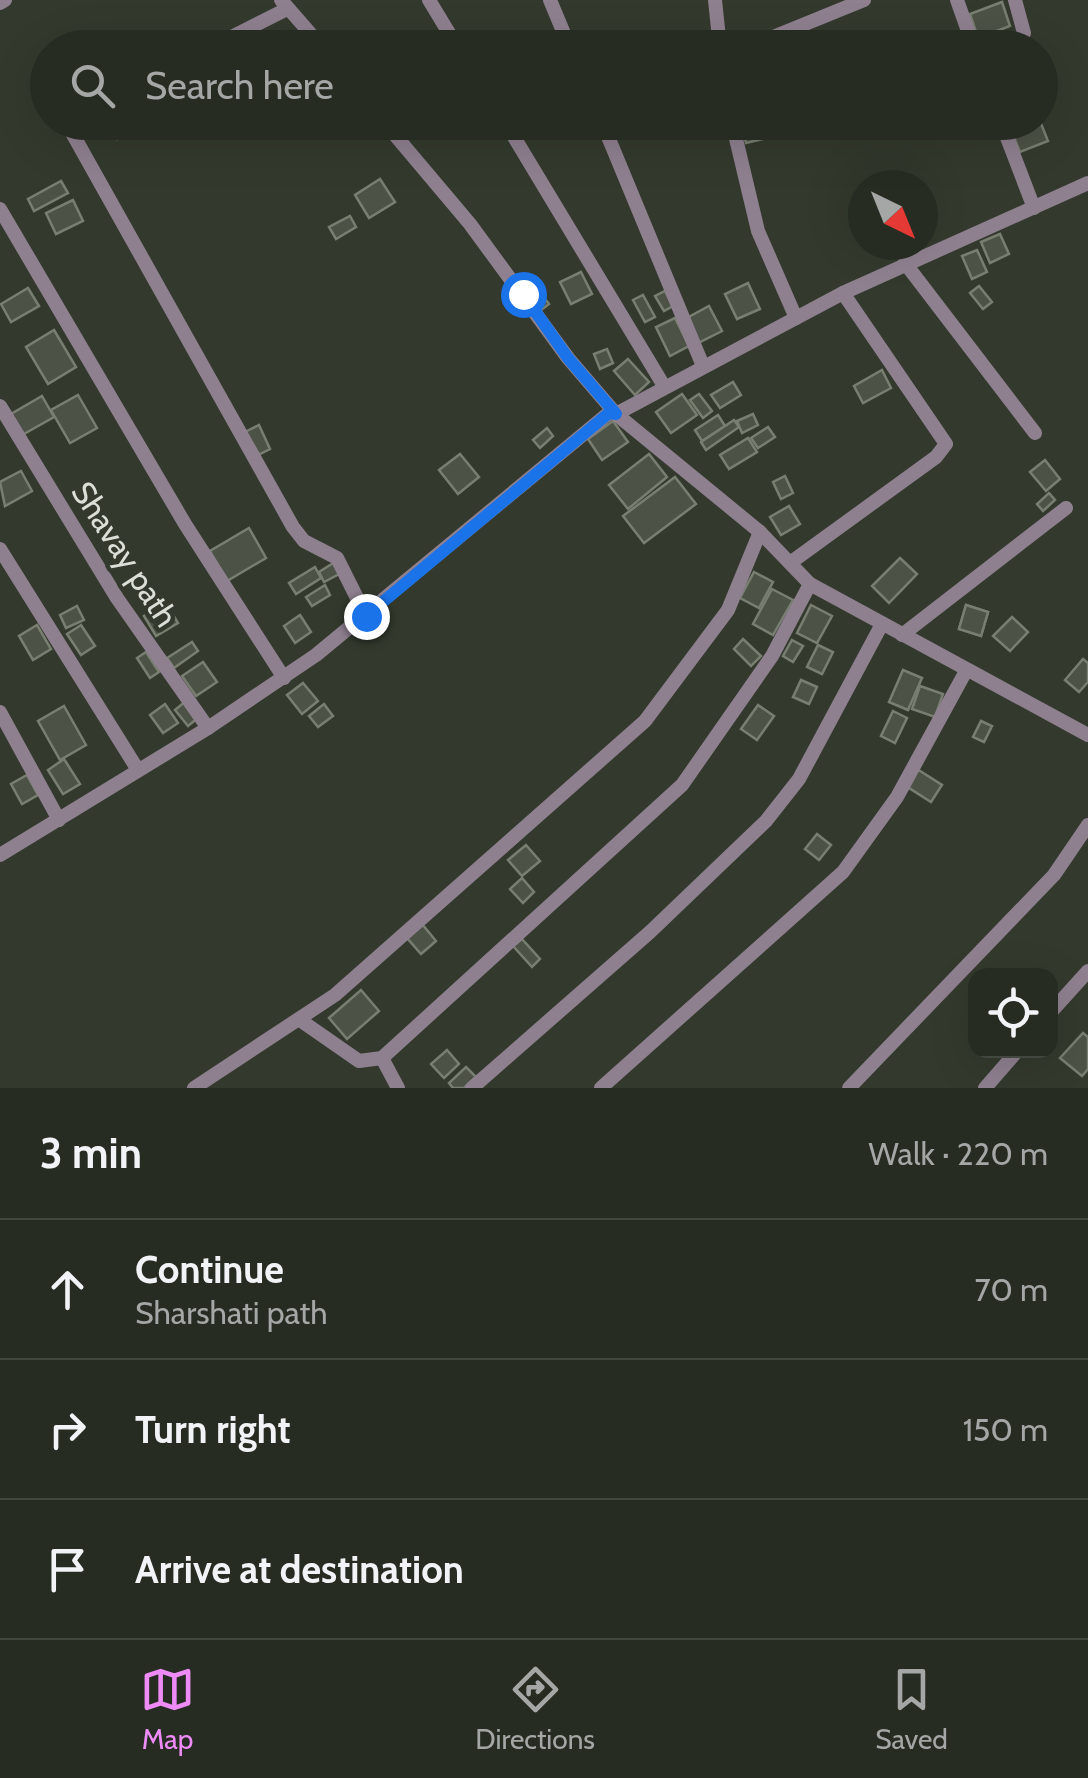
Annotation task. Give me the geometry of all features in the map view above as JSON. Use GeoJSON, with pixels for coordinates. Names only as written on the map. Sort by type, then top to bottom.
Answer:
{"type":"FeatureCollection","features":[{"type":"Feature","properties":{"kind":"street"},"geometry":{"type":"LineString","coordinates":[[429,0],[447,30]]}},
{"type":"Feature","properties":{"kind":"street"},"geometry":{"type":"LineString","coordinates":[[550,0],[562,30]]}},
{"type":"Feature","properties":{"kind":"street"},"geometry":{"type":"LineString","coordinates":[[715,0],[718,30]]}},
{"type":"Feature","properties":{"kind":"street"},"geometry":{"type":"LineString","coordinates":[[790,30],[864,0]]}},
{"type":"Feature","properties":{"kind":"street"},"geometry":{"type":"LineString","coordinates":[[957,0],[968,30]]}},
{"type":"Feature","properties":{"kind":"street"},"geometry":{"type":"LineString","coordinates":[[1015,0],[1023,30]]}},
{"type":"Feature","properties":{"kind":"street"},"geometry":{"type":"LineString","coordinates":[[240,30],[284,4],[307,30]]}},
{"type":"Feature","properties":{"kind":"street"},"geometry":{"type":"LineString","coordinates":[[76,140],[293,527],[304,541],[337,558],[366,616]]}},
{"type":"Feature","properties":{"kind":"street"},"geometry":{"type":"LineString","coordinates":[[399,140],[470,224],[568,358],[616,414],[760,532],[810,584],[1088,735]]}},
{"type":"Feature","properties":{"kind":"street"},"geometry":{"type":"LineString","coordinates":[[516,140],[664,386]]}},
{"type":"Feature","properties":{"kind":"street"},"geometry":{"type":"LineString","coordinates":[[609,140],[703,366]]}},
{"type":"Feature","properties":{"kind":"street"},"geometry":{"type":"LineString","coordinates":[[736,140],[758,231],[796,318]]}},
{"type":"Feature","properties":{"kind":"street"},"geometry":{"type":"LineString","coordinates":[[1008,140],[1034,208]]}},
{"type":"Feature","properties":{"kind":"street"},"geometry":{"type":"LineString","coordinates":[[0,855],[284,678],[366,616],[609,413],[616,414],[843,293],[1088,182]]}},
{"type":"Feature","properties":{"kind":"street"},"geometry":{"type":"LineString","coordinates":[[0,209],[186,524],[284,678]]}},
{"type":"Feature","properties":{"kind":"street"},"geometry":{"type":"LineString","coordinates":[[905,264],[1035,433]]}},
{"type":"Feature","properties":{"kind":"street"},"geometry":{"type":"LineString","coordinates":[[790,563],[936,457],[946,444],[843,293]]}},
{"type":"Feature","properties":{"kind":"street","name":"Shavay path"},"geometry":{"type":"LineString","coordinates":[[0,406],[117,598],[208,728]]}},
{"type":"Feature","properties":{"kind":"street"},"geometry":{"type":"LineString","coordinates":[[902,635],[1066,508]]}},
{"type":"Feature","properties":{"kind":"street"},"geometry":{"type":"LineString","coordinates":[[194,1088],[300,1020],[492,860],[646,721],[728,610],[760,532]]}},
{"type":"Feature","properties":{"kind":"street"},"geometry":{"type":"LineString","coordinates":[[0,549],[138,770]]}},
{"type":"Feature","properties":{"kind":"street"},"geometry":{"type":"LineString","coordinates":[[300,1020],[360,1061],[382,1058],[682,785],[772,656],[810,584]]}},
{"type":"Feature","properties":{"kind":"street"},"geometry":{"type":"LineString","coordinates":[[472,1088],[622,958],[766,821],[799,779],[882,624]]}},
{"type":"Feature","properties":{"kind":"street"},"geometry":{"type":"LineString","coordinates":[[601,1088],[843,872],[897,797],[966,671]]}},
{"type":"Feature","properties":{"kind":"street"},"geometry":{"type":"LineString","coordinates":[[0,712],[60,820]]}},
{"type":"Feature","properties":{"kind":"street"},"geometry":{"type":"LineString","coordinates":[[848,1088],[1054,875],[1088,824]]}},
{"type":"Feature","properties":{"kind":"street"},"geometry":{"type":"LineString","coordinates":[[1058,1005],[1088,971]]}},
{"type":"Feature","properties":{"kind":"street"},"geometry":{"type":"LineString","coordinates":[[382,1058],[395,1085]]}},
{"type":"Feature","properties":{"kind":"street"},"geometry":{"type":"LineString","coordinates":[[985,1088],[1011,1058]]}},
{"type":"Feature","properties":{"kind":"building"},"geometry":{"type":"Polygon","coordinates":[[[1002,2],[1010,26],[975,30],[970,14],[1002,2]]]}},
{"type":"Feature","properties":{"kind":"building"},"geometry":{"type":"Polygon","coordinates":[[[1015,140],[1048,140],[1048,141],[1020,152],[1015,140]]]}},
{"type":"Feature","properties":{"kind":"building"},"geometry":{"type":"Polygon","coordinates":[[[380,179],[395,202],[369,218],[355,195],[380,179]]]}},
{"type":"Feature","properties":{"kind":"building"},"geometry":{"type":"Polygon","coordinates":[[[61,181],[68,193],[34,211],[28,199],[61,181]]]}},
{"type":"Feature","properties":{"kind":"building"},"geometry":{"type":"Polygon","coordinates":[[[73,200],[83,221],[56,234],[46,213],[73,200]]]}},
{"type":"Feature","properties":{"kind":"building"},"geometry":{"type":"Polygon","coordinates":[[[350,216],[356,227],[336,239],[329,227],[350,216]]]}},
{"type":"Feature","properties":{"kind":"building"},"geometry":{"type":"Polygon","coordinates":[[[1000,234],[1009,254],[990,263],[981,242],[1000,234]]]}},
{"type":"Feature","properties":{"kind":"building"},"geometry":{"type":"Polygon","coordinates":[[[977,250],[987,272],[972,279],[962,256],[977,250]]]}},
{"type":"Feature","properties":{"kind":"building"},"geometry":{"type":"Polygon","coordinates":[[[581,272],[592,294],[571,304],[560,282],[581,272]]]}},
{"type":"Feature","properties":{"kind":"building"},"geometry":{"type":"Polygon","coordinates":[[[748,283],[760,309],[737,319],[725,294],[748,283]]]}},
{"type":"Feature","properties":{"kind":"building"},"geometry":{"type":"Polygon","coordinates":[[[535,286],[549,304],[541,310],[527,292],[535,286]]]}},
{"type":"Feature","properties":{"kind":"building"},"geometry":{"type":"Polygon","coordinates":[[[979,286],[992,302],[983,309],[970,293],[979,286]]]}},
{"type":"Feature","properties":{"kind":"building"},"geometry":{"type":"Polygon","coordinates":[[[28,288],[39,306],[11,322],[1,304],[28,288]]]}},
{"type":"Feature","properties":{"kind":"building"},"geometry":{"type":"Polygon","coordinates":[[[665,291],[673,306],[664,311],[655,296],[665,291]]]}},
{"type":"Feature","properties":{"kind":"building"},"geometry":{"type":"Polygon","coordinates":[[[643,295],[655,317],[645,322],[633,300],[643,295]]]}},
{"type":"Feature","properties":{"kind":"building"},"geometry":{"type":"Polygon","coordinates":[[[709,306],[722,331],[698,343],[685,319],[709,306]]]}},
{"type":"Feature","properties":{"kind":"building"},"geometry":{"type":"Polygon","coordinates":[[[675,318],[689,346],[670,356],[656,327],[675,318]]]}},
{"type":"Feature","properties":{"kind":"building"},"geometry":{"type":"Polygon","coordinates":[[[54,330],[76,367],[48,384],[26,347],[54,330]]]}},
{"type":"Feature","properties":{"kind":"building"},"geometry":{"type":"Polygon","coordinates":[[[607,349],[613,363],[600,369],[594,354],[607,349]]]}},
{"type":"Feature","properties":{"kind":"building"},"geometry":{"type":"Polygon","coordinates":[[[628,359],[649,382],[635,395],[614,371],[628,359]]]}},
{"type":"Feature","properties":{"kind":"building"},"geometry":{"type":"Polygon","coordinates":[[[882,370],[891,388],[863,403],[854,386],[882,370]]]}},
{"type":"Feature","properties":{"kind":"building"},"geometry":{"type":"Polygon","coordinates":[[[733,382],[741,395],[720,408],[711,395],[733,382]]]}},
{"type":"Feature","properties":{"kind":"building"},"geometry":{"type":"Polygon","coordinates":[[[682,394],[697,415],[671,433],[656,412],[682,394]]]}},
{"type":"Feature","properties":{"kind":"building"},"geometry":{"type":"Polygon","coordinates":[[[699,394],[712,411],[703,418],[690,400],[699,394]]]}},
{"type":"Feature","properties":{"kind":"building"},"geometry":{"type":"Polygon","coordinates":[[[78,395],[97,428],[70,443],[51,410],[78,395]]]}},
{"type":"Feature","properties":{"kind":"building"},"geometry":{"type":"Polygon","coordinates":[[[42,396],[54,417],[22,435],[11,414],[42,396]]]}},
{"type":"Feature","properties":{"kind":"building"},"geometry":{"type":"Polygon","coordinates":[[[753,414],[758,425],[742,433],[737,421],[753,414]]]}},
{"type":"Feature","properties":{"kind":"building"},"geometry":{"type":"Polygon","coordinates":[[[718,415],[725,426],[702,441],[695,430],[718,415]]]}},
{"type":"Feature","properties":{"kind":"building"},"geometry":{"type":"Polygon","coordinates":[[[734,420],[739,427],[706,450],[701,442],[734,420]]]}},
{"type":"Feature","properties":{"kind":"building"},"geometry":{"type":"Polygon","coordinates":[[[613,421],[628,442],[602,460],[588,439],[613,421]]]}},
{"type":"Feature","properties":{"kind":"building"},"geometry":{"type":"Polygon","coordinates":[[[259,425],[270,449],[256,456],[245,432],[259,425]]]}},
{"type":"Feature","properties":{"kind":"building"},"geometry":{"type":"Polygon","coordinates":[[[768,427],[775,437],[758,448],[751,438],[768,427]]]}},
{"type":"Feature","properties":{"kind":"building"},"geometry":{"type":"Polygon","coordinates":[[[547,428],[553,436],[540,448],[533,440],[547,428]]]}},
{"type":"Feature","properties":{"kind":"building"},"geometry":{"type":"Polygon","coordinates":[[[748,438],[757,452],[729,469],[720,455],[748,438]]]}},
{"type":"Feature","properties":{"kind":"building"},"geometry":{"type":"Polygon","coordinates":[[[460,454],[479,477],[458,494],[439,470],[460,454]]]}},
{"type":"Feature","properties":{"kind":"building"},"geometry":{"type":"Polygon","coordinates":[[[649,454],[667,477],[628,509],[609,485],[649,454]]]}},
{"type":"Feature","properties":{"kind":"building"},"geometry":{"type":"Polygon","coordinates":[[[1045,460],[1060,479],[1046,491],[1030,472],[1045,460]]]}},
{"type":"Feature","properties":{"kind":"building"},"geometry":{"type":"Polygon","coordinates":[[[21,471],[32,491],[5,506],[0,482],[21,471]]]}},
{"type":"Feature","properties":{"kind":"building"},"geometry":{"type":"Polygon","coordinates":[[[785,476],[793,493],[781,499],[773,482],[785,476]]]}},
{"type":"Feature","properties":{"kind":"building"},"geometry":{"type":"Polygon","coordinates":[[[675,477],[696,504],[644,543],[623,516],[675,477]]]}},
{"type":"Feature","properties":{"kind":"building"},"geometry":{"type":"Polygon","coordinates":[[[1049,493],[1055,500],[1043,511],[1037,504],[1049,493]]]}},
{"type":"Feature","properties":{"kind":"building"},"geometry":{"type":"Polygon","coordinates":[[[789,506],[800,524],[781,535],[770,517],[789,506]]]}},
{"type":"Feature","properties":{"kind":"building"},"geometry":{"type":"Polygon","coordinates":[[[249,528],[266,558],[227,581],[210,551],[249,528]]]}},
{"type":"Feature","properties":{"kind":"building"},"geometry":{"type":"Polygon","coordinates":[[[900,558],[917,574],[889,603],[872,586],[900,558]]]}},
{"type":"Feature","properties":{"kind":"building"},"geometry":{"type":"Polygon","coordinates":[[[335,562],[341,573],[324,582],[319,572],[335,562]]]}},
{"type":"Feature","properties":{"kind":"building"},"geometry":{"type":"Polygon","coordinates":[[[315,567],[321,578],[296,594],[289,583],[315,567]]]}},
{"type":"Feature","properties":{"kind":"building"},"geometry":{"type":"Polygon","coordinates":[[[754,572],[773,582],[759,608],[740,598],[754,572]]]}},
{"type":"Feature","properties":{"kind":"building"},"geometry":{"type":"Polygon","coordinates":[[[325,585],[330,595],[312,606],[306,597],[325,585]]]}},
{"type":"Feature","properties":{"kind":"building"},"geometry":{"type":"Polygon","coordinates":[[[772,589],[793,600],[773,635],[753,624],[772,589]]]}},
{"type":"Feature","properties":{"kind":"building"},"geometry":{"type":"Polygon","coordinates":[[[166,603],[178,623],[156,636],[144,616],[166,603]]]}},
{"type":"Feature","properties":{"kind":"building"},"geometry":{"type":"Polygon","coordinates":[[[811,605],[832,616],[817,643],[797,633],[811,605]]]}},
{"type":"Feature","properties":{"kind":"building"},"geometry":{"type":"Polygon","coordinates":[[[966,605],[988,612],[981,636],[959,629],[966,605]]]}},
{"type":"Feature","properties":{"kind":"building"},"geometry":{"type":"Polygon","coordinates":[[[966,605],[988,612],[981,636],[959,629],[966,605]]]}},
{"type":"Feature","properties":{"kind":"building"},"geometry":{"type":"Polygon","coordinates":[[[77,606],[84,620],[66,628],[60,615],[77,606]]]}},
{"type":"Feature","properties":{"kind":"building"},"geometry":{"type":"Polygon","coordinates":[[[300,615],[311,632],[295,643],[284,626],[300,615]]]}},
{"type":"Feature","properties":{"kind":"building"},"geometry":{"type":"Polygon","coordinates":[[[1012,617],[1028,632],[1010,651],[993,636],[1012,617]]]}},
{"type":"Feature","properties":{"kind":"building"},"geometry":{"type":"Polygon","coordinates":[[[37,625],[51,649],[33,660],[19,636],[37,625]]]}},
{"type":"Feature","properties":{"kind":"building"},"geometry":{"type":"Polygon","coordinates":[[[81,625],[95,646],[81,655],[67,634],[81,625]]]}},
{"type":"Feature","properties":{"kind":"building"},"geometry":{"type":"Polygon","coordinates":[[[743,639],[761,656],[751,666],[734,649],[743,639]]]}},
{"type":"Feature","properties":{"kind":"building"},"geometry":{"type":"Polygon","coordinates":[[[792,640],[803,646],[793,662],[783,656],[792,640]]]}},
{"type":"Feature","properties":{"kind":"building"},"geometry":{"type":"Polygon","coordinates":[[[192,642],[198,651],[174,668],[167,658],[192,642]]]}},
{"type":"Feature","properties":{"kind":"building"},"geometry":{"type":"Polygon","coordinates":[[[818,645],[833,652],[822,674],[807,667],[818,645]]]}},
{"type":"Feature","properties":{"kind":"building"},"geometry":{"type":"Polygon","coordinates":[[[146,652],[159,672],[150,678],[137,658],[146,652]]]}},
{"type":"Feature","properties":{"kind":"building"},"geometry":{"type":"Polygon","coordinates":[[[1083,659],[1088,663],[1088,682],[1079,692],[1065,680],[1083,659]]]}},
{"type":"Feature","properties":{"kind":"building"},"geometry":{"type":"Polygon","coordinates":[[[203,662],[217,682],[196,696],[182,676],[203,662]]]}},
{"type":"Feature","properties":{"kind":"building"},"geometry":{"type":"Polygon","coordinates":[[[903,670],[922,678],[908,710],[889,702],[903,670]]]}},
{"type":"Feature","properties":{"kind":"building"},"geometry":{"type":"Polygon","coordinates":[[[801,680],[817,687],[809,704],[793,697],[801,680]]]}},
{"type":"Feature","properties":{"kind":"building"},"geometry":{"type":"Polygon","coordinates":[[[303,683],[318,701],[302,714],[287,695],[303,683]]]}},
{"type":"Feature","properties":{"kind":"building"},"geometry":{"type":"Polygon","coordinates":[[[920,686],[943,694],[935,717],[912,709],[920,686]]]}},
{"type":"Feature","properties":{"kind":"building"},"geometry":{"type":"Polygon","coordinates":[[[186,701],[199,717],[188,726],[175,710],[186,701]]]}},
{"type":"Feature","properties":{"kind":"building"},"geometry":{"type":"Polygon","coordinates":[[[165,704],[178,723],[163,733],[150,715],[165,704]]]}},
{"type":"Feature","properties":{"kind":"building"},"geometry":{"type":"Polygon","coordinates":[[[324,704],[333,716],[318,727],[309,716],[324,704]]]}},
{"type":"Feature","properties":{"kind":"building"},"geometry":{"type":"Polygon","coordinates":[[[758,705],[774,716],[757,740],[741,729],[758,705]]]}},
{"type":"Feature","properties":{"kind":"building"},"geometry":{"type":"Polygon","coordinates":[[[64,706],[86,745],[60,760],[38,721],[64,706]]]}},
{"type":"Feature","properties":{"kind":"building"},"geometry":{"type":"Polygon","coordinates":[[[893,711],[907,718],[895,743],[881,736],[893,711]]]}},
{"type":"Feature","properties":{"kind":"building"},"geometry":{"type":"Polygon","coordinates":[[[981,721],[992,726],[984,742],[973,737],[981,721]]]}},
{"type":"Feature","properties":{"kind":"building"},"geometry":{"type":"Polygon","coordinates":[[[64,759],[80,784],[63,794],[48,770],[64,759]]]}},
{"type":"Feature","properties":{"kind":"building"},"geometry":{"type":"Polygon","coordinates":[[[917,769],[942,785],[931,802],[906,786],[917,769]]]}},
{"type":"Feature","properties":{"kind":"building"},"geometry":{"type":"Polygon","coordinates":[[[27,775],[38,795],[22,804],[11,784],[27,775]]]}},
{"type":"Feature","properties":{"kind":"building"},"geometry":{"type":"Polygon","coordinates":[[[817,834],[831,845],[819,860],[805,849],[817,834]]]}},
{"type":"Feature","properties":{"kind":"building"},"geometry":{"type":"Polygon","coordinates":[[[526,845],[540,861],[522,876],[508,860],[526,845]]]}},
{"type":"Feature","properties":{"kind":"building"},"geometry":{"type":"Polygon","coordinates":[[[522,878],[534,892],[523,903],[510,889],[522,878]]]}},
{"type":"Feature","properties":{"kind":"building"},"geometry":{"type":"Polygon","coordinates":[[[422,924],[436,941],[421,954],[407,938],[422,924]]]}},
{"type":"Feature","properties":{"kind":"building"},"geometry":{"type":"Polygon","coordinates":[[[522,939],[540,959],[532,967],[513,946],[522,939]]]}},
{"type":"Feature","properties":{"kind":"building"},"geometry":{"type":"Polygon","coordinates":[[[361,990],[379,1011],[347,1039],[329,1018],[361,990]]]}},
{"type":"Feature","properties":{"kind":"building"},"geometry":{"type":"Polygon","coordinates":[[[1083,1033],[1088,1037],[1088,1069],[1082,1076],[1060,1058],[1083,1033]]]}},
{"type":"Feature","properties":{"kind":"building"},"geometry":{"type":"Polygon","coordinates":[[[447,1050],[459,1064],[444,1078],[431,1064],[447,1050]]]}},
{"type":"Feature","properties":{"kind":"building"},"geometry":{"type":"Polygon","coordinates":[[[466,1067],[476,1077],[464,1088],[453,1088],[449,1083],[466,1067]]]}},
{"type":"Feature","properties":{"kind":"route"},"geometry":{"type":"LineString","coordinates":[[366,616],[609,413],[616,414],[568,358],[523,294]]}}]}
